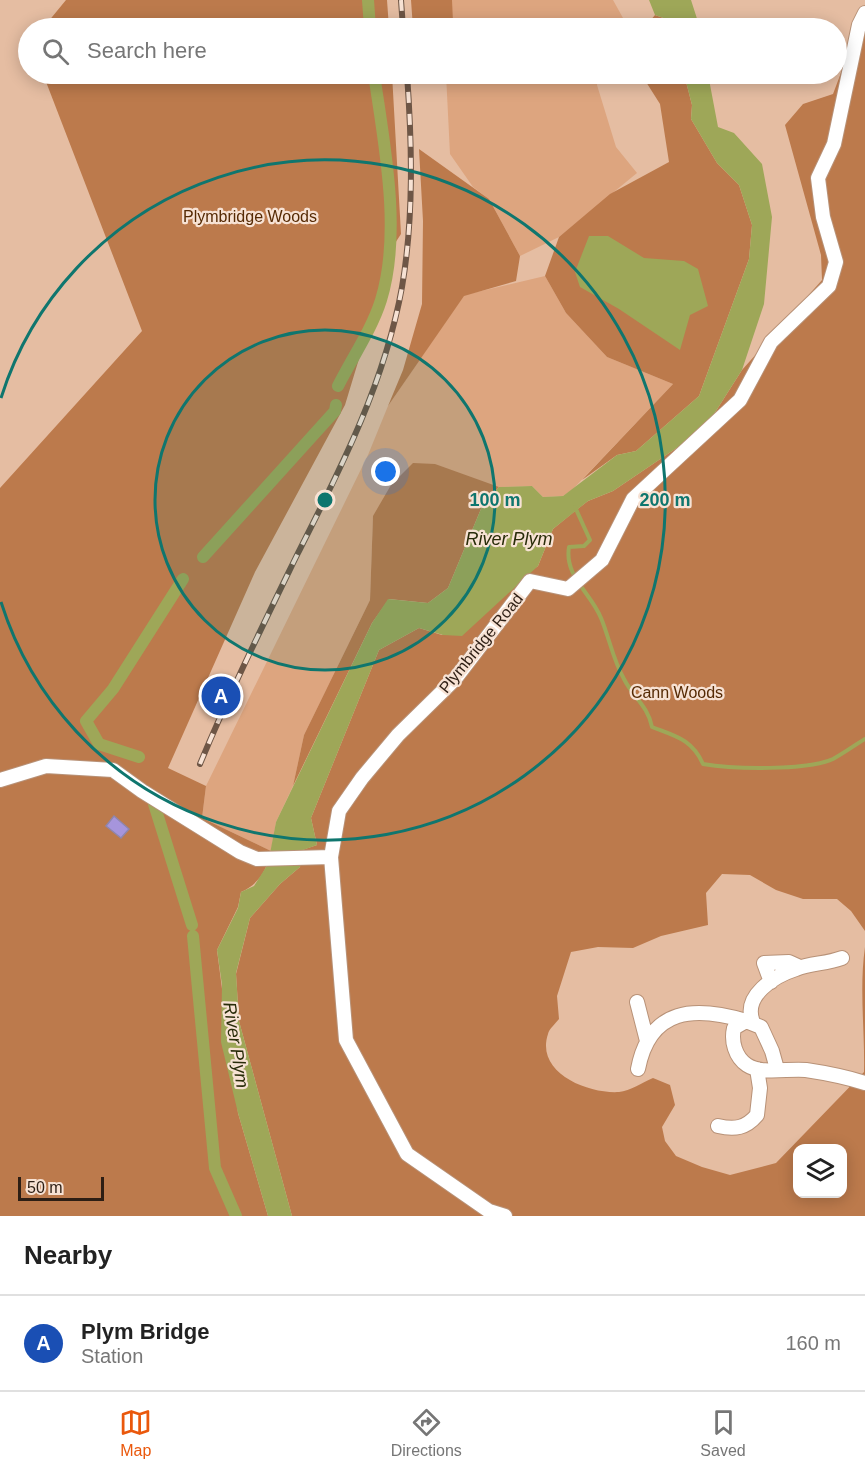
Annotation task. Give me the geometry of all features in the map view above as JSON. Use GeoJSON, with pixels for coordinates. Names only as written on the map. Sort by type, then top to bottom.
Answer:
{"type":"FeatureCollection","features":[{"type":"Feature","properties":{"kind":"street","name":"Plymbridge Road"},"geometry":{"type":"LineString","coordinates":[[847,82],[859,25],[865,13]]}},
{"type":"Feature","properties":{"kind":"street","name":"Plymbridge Road"},"geometry":{"type":"LineString","coordinates":[[505,1216],[489,1211],[407,1154],[346,1040],[331,857],[339,811],[362,778],[398,735],[455,679],[530,581],[568,589],[602,560],[633,500],[740,400],[771,342],[829,286],[836,262],[823,217],[818,178],[834,144],[847,84]]}},
{"type":"Feature","properties":{"kind":"street"},"geometry":{"type":"LineString","coordinates":[[0,780],[46,766],[113,770],[142,791],[240,852],[257,859],[331,857]]}},
{"type":"Feature","properties":{"kind":"street"},"geometry":{"type":"LineString","coordinates":[[749,1021],[750,1003],[759,990],[800,968],[822,966],[842,958]]}},
{"type":"Feature","properties":{"kind":"street"},"geometry":{"type":"LineString","coordinates":[[771,982],[764,963],[789,962],[800,968]]}},
{"type":"Feature","properties":{"kind":"street"},"geometry":{"type":"LineString","coordinates":[[637,1002],[647,1041]]}},
{"type":"Feature","properties":{"kind":"street"},"geometry":{"type":"LineString","coordinates":[[638,1069],[642,1049],[647,1041],[670,1019],[689,1012],[715,1012],[749,1021],[761,1027],[777,1069]]}},
{"type":"Feature","properties":{"kind":"street"},"geometry":{"type":"LineString","coordinates":[[749,1021],[734,1028],[732,1037],[734,1047],[747,1065],[757,1069],[805,1070],[865,1083]]}},
{"type":"Feature","properties":{"kind":"street"},"geometry":{"type":"LineString","coordinates":[[718,1126],[730,1129],[742,1128],[757,1115],[760,1094],[757,1069]]}},
{"type":"Feature","properties":{"kind":"shaded area"},"geometry":{"type":"Polygon","coordinates":[[[452,0],[613,0],[623,18],[452,18],[452,0]]]}},
{"type":"Feature","properties":{"kind":"shaded area"},"geometry":{"type":"Polygon","coordinates":[[[446,84],[597,84],[616,147],[637,173],[559,237],[520,256],[489,199],[473,187],[450,154],[446,84]]]}},
{"type":"Feature","properties":{"kind":"shaded area"},"geometry":{"type":"Polygon","coordinates":[[[545,276],[566,313],[607,357],[673,384],[573,489],[563,496],[543,497],[532,486],[499,487],[474,480],[373,516],[370,600],[304,735],[293,786],[276,822],[271,851],[202,818],[206,786],[368,455],[388,406],[464,295],[545,276]]]}},
{"type":"Feature","properties":{"kind":"green space"},"geometry":{"type":"Polygon","coordinates":[[[66,0],[387,0],[388,18],[51,18],[66,0]]]}},
{"type":"Feature","properties":{"kind":"green space"},"geometry":{"type":"Polygon","coordinates":[[[411,0],[452,0],[453,18],[412,18],[411,0]]]}},
{"type":"Feature","properties":{"kind":"green space","name":"Cann Woods"},"geometry":{"type":"Polygon","coordinates":[[[865,9],[865,931],[851,911],[837,899],[803,899],[776,890],[750,875],[722,874],[706,893],[708,925],[661,936],[633,948],[598,947],[571,952],[557,996],[559,1019],[549,1032],[546,1048],[549,1060],[557,1070],[579,1085],[607,1092],[619,1092],[653,1078],[670,1085],[675,1105],[662,1127],[665,1141],[676,1156],[730,1175],[776,1163],[793,1145],[793,1198],[847,1198],[847,1144],[794,1144],[864,1072],[862,994],[865,947],[865,1216],[292,1216],[239,1021],[236,974],[250,918],[280,884],[300,867],[302,850],[317,845],[311,818],[379,650],[419,628],[442,635],[538,566],[553,529],[588,501],[613,491],[681,445],[714,414],[742,370],[822,280],[821,255],[785,125],[803,104],[833,94],[837,84],[847,84],[847,57],[865,9]]]}},
{"type":"Feature","properties":{"kind":"green space","name":"Plymbridge Woods"},"geometry":{"type":"Polygon","coordinates":[[[47,84],[393,84],[401,234],[386,257],[375,306],[345,405],[255,572],[168,768],[206,786],[202,818],[271,851],[261,876],[253,885],[241,892],[238,907],[217,950],[238,1113],[268,1216],[0,1216],[0,488],[142,331],[47,84]]]}},
{"type":"Feature","properties":{"kind":"green space"},"geometry":{"type":"Polygon","coordinates":[[[647,84],[687,84],[692,105],[691,119],[717,163],[739,185],[752,225],[749,259],[699,396],[636,451],[617,455],[582,480],[673,384],[607,357],[566,313],[545,276],[559,237],[610,194],[669,162],[660,104],[647,84]]]}},
{"type":"Feature","properties":{"kind":"green space"},"geometry":{"type":"Polygon","coordinates":[[[419,149],[489,199],[520,256],[516,281],[464,296],[388,406],[403,370],[422,304],[423,221],[419,149]]]}},
{"type":"Feature","properties":{"kind":"green space"},"geometry":{"type":"Polygon","coordinates":[[[413,463],[435,464],[499,487],[483,504],[448,588],[428,603],[389,599],[372,623],[293,786],[304,735],[370,600],[373,516],[391,485],[413,463]]]}},
{"type":"Feature","properties":{"kind":"water"},"geometry":{"type":"Polygon","coordinates":[[[649,0],[691,0],[697,18],[663,18],[655,15],[649,0]]]}},
{"type":"Feature","properties":{"kind":"water","name":"River Plym"},"geometry":{"type":"Polygon","coordinates":[[[687,84],[710,84],[718,127],[734,133],[762,164],[772,217],[764,304],[742,370],[714,414],[681,445],[613,491],[588,501],[553,529],[538,566],[462,636],[443,635],[419,628],[379,650],[311,818],[317,845],[303,850],[300,867],[280,884],[250,918],[236,973],[239,1021],[292,1216],[268,1216],[238,1113],[221,1042],[222,985],[217,950],[238,908],[241,892],[254,886],[268,864],[276,822],[372,623],[388,599],[428,603],[448,588],[483,504],[499,487],[532,486],[543,497],[563,496],[617,455],[636,451],[699,396],[749,259],[752,225],[739,185],[717,163],[691,119],[692,105],[687,84]]]}},
{"type":"Feature","properties":{"kind":"water"},"geometry":{"type":"Polygon","coordinates":[[[589,236],[608,236],[644,258],[684,261],[698,269],[708,306],[690,315],[680,350],[619,309],[580,287],[575,272],[589,236]]]}},
{"type":"Feature","properties":{"kind":"building"},"geometry":{"type":"Polygon","coordinates":[[[114,816],[129,829],[121,838],[106,826],[114,816]]]}},
{"type":"Feature","properties":{"kind":"waterway"},"geometry":{"type":"LineString","coordinates":[[368,0],[369,18]]}},
{"type":"Feature","properties":{"kind":"waterway"},"geometry":{"type":"LineString","coordinates":[[338,386],[372,322],[381,300],[387,274],[391,217],[386,158],[375,84]]}},
{"type":"Feature","properties":{"kind":"waterway"},"geometry":{"type":"LineString","coordinates":[[203,557],[335,411],[336,405]]}},
{"type":"Feature","properties":{"kind":"waterway"},"geometry":{"type":"LineString","coordinates":[[575,507],[590,540],[584,546],[569,547],[570,567],[597,609],[620,672],[644,707],[652,727],[688,744],[703,764],[732,767],[769,768],[821,763],[833,759],[865,739]]}},
{"type":"Feature","properties":{"kind":"waterway"},"geometry":{"type":"LineString","coordinates":[[139,757],[99,744],[86,721],[113,689],[183,579]]}},
{"type":"Feature","properties":{"kind":"waterway"},"geometry":{"type":"LineString","coordinates":[[154,804],[192,925]]}},
{"type":"Feature","properties":{"kind":"waterway"},"geometry":{"type":"LineString","coordinates":[[193,936],[215,1168],[236,1216]]}},
{"type":"Feature","properties":{"kind":"railway"},"geometry":{"type":"LineString","coordinates":[[401,0],[402,18]]}},
{"type":"Feature","properties":{"kind":"railway"},"geometry":{"type":"LineString","coordinates":[[200,764],[223,710],[345,457],[385,357],[402,287],[409,234],[411,154],[408,84]]}},
{"type":"Feature","properties":{"kind":"place","name":"Plym Bridge"},"geometry":{"type":"Point","coordinates":[221,696]}}]}
